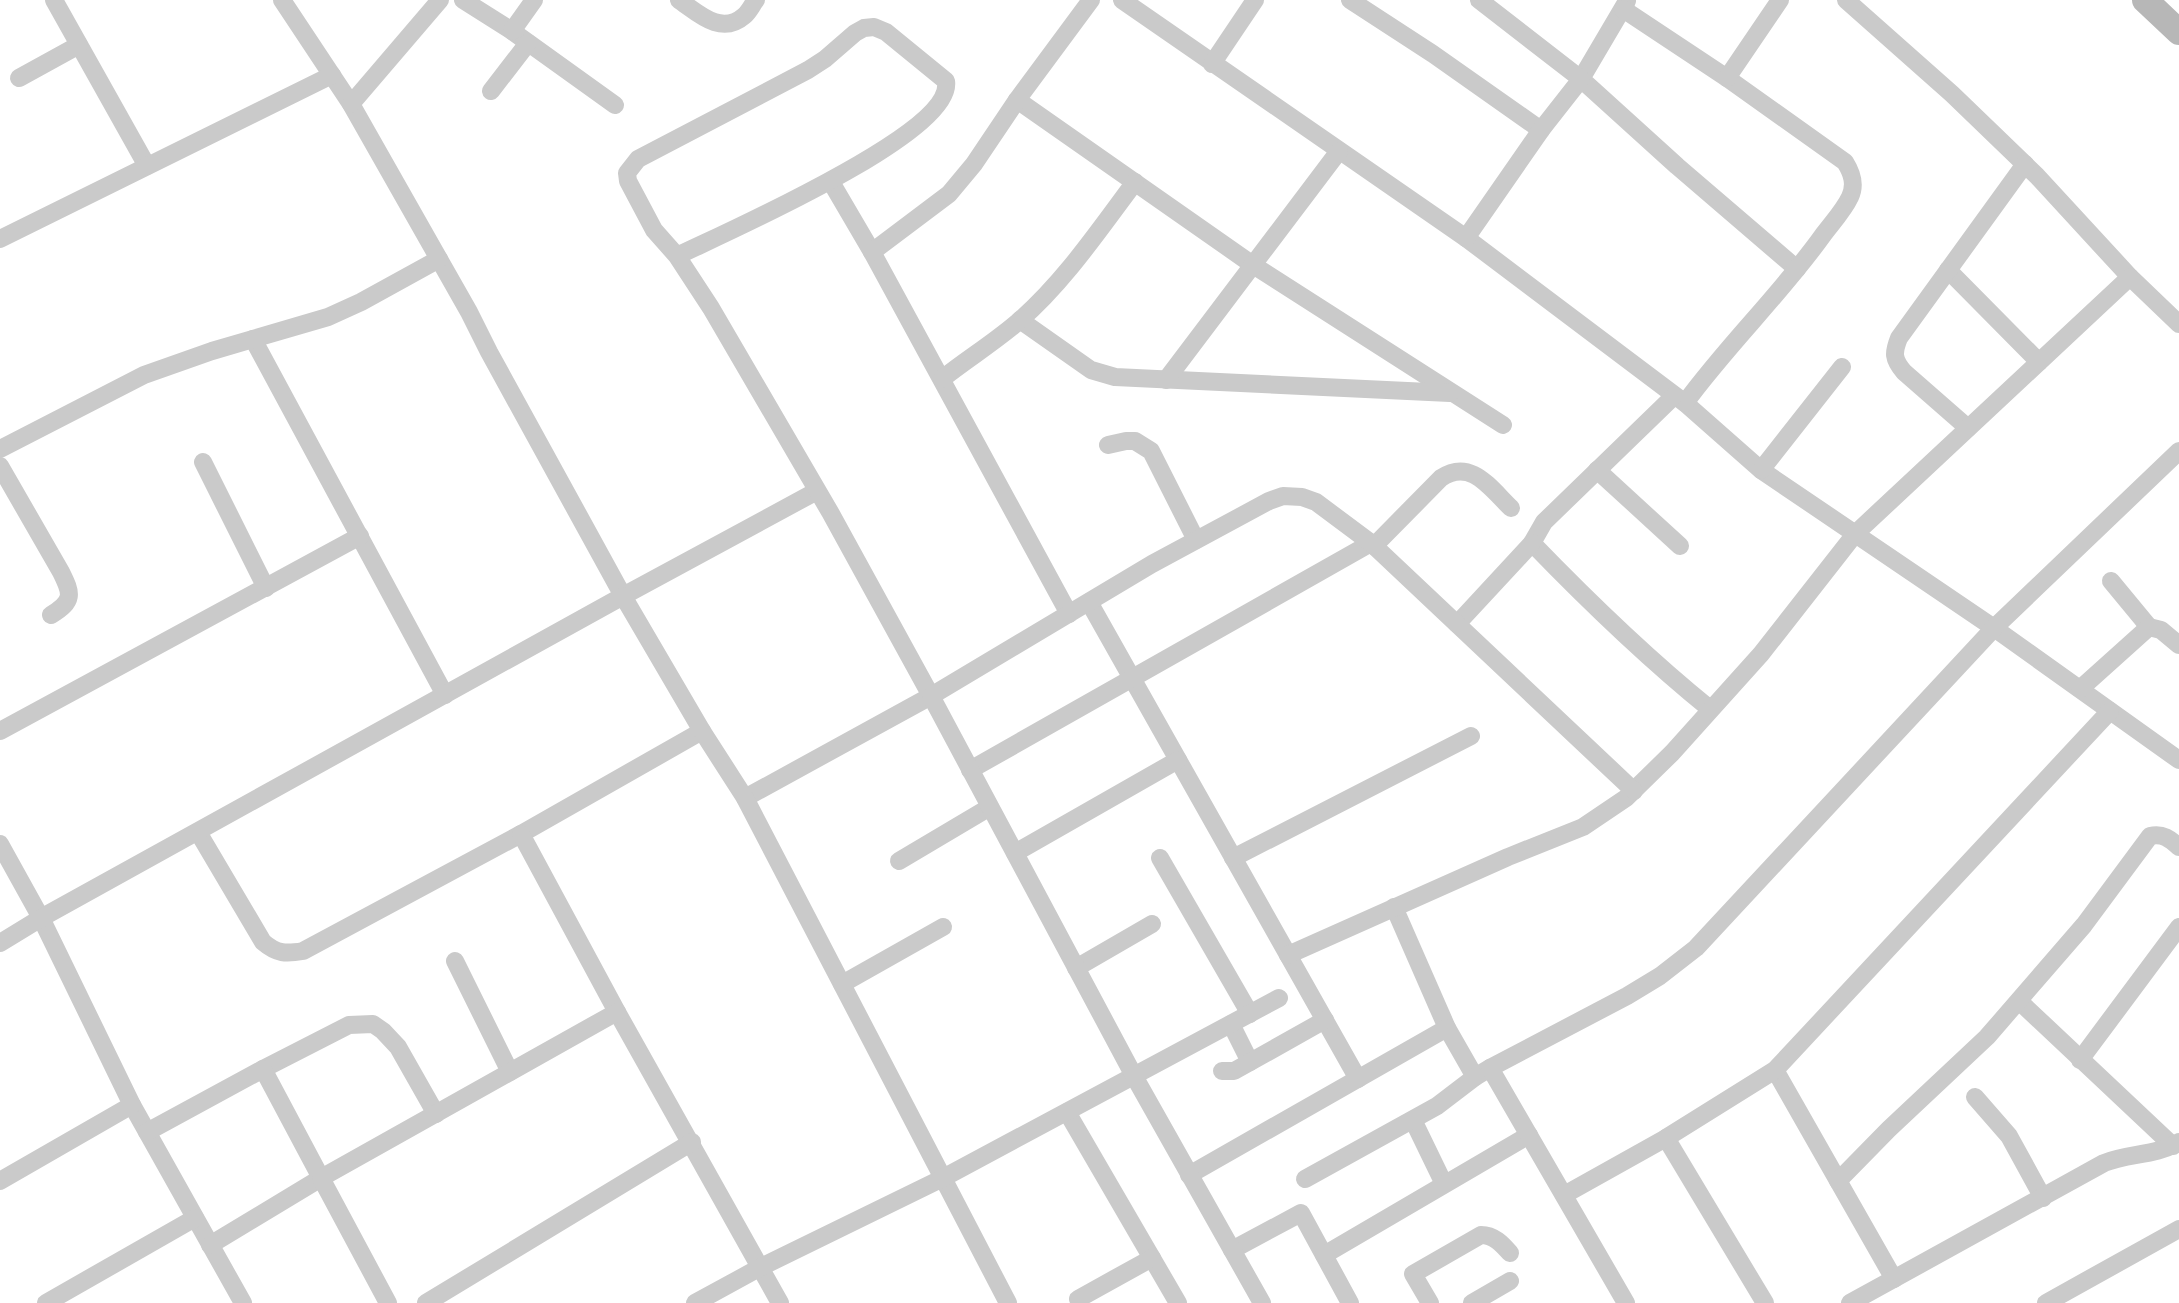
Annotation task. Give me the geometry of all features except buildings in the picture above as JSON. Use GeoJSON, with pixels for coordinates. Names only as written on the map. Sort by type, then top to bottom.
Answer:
{"type":"FeatureCollection","features":[{"type":"Feature","properties":{"kind":"main road"},"geometry":{"type":"LineString","coordinates":[[2145,0],[2179,32]]}},
{"type":"Feature","properties":{"kind":"street"},"geometry":{"type":"LineString","coordinates":[[54,0],[147,166]]}},
{"type":"Feature","properties":{"kind":"street"},"geometry":{"type":"LineString","coordinates":[[282,0],[351,104],[439,259],[623,596],[745,798],[1008,1303]]}},
{"type":"Feature","properties":{"kind":"street"},"geometry":{"type":"LineString","coordinates":[[351,104],[440,0]]}},
{"type":"Feature","properties":{"kind":"street"},"geometry":{"type":"LineString","coordinates":[[463,0],[512,31],[615,105]]}},
{"type":"Feature","properties":{"kind":"street"},"geometry":{"type":"LineString","coordinates":[[512,31],[534,0]]}},
{"type":"Feature","properties":{"kind":"street"},"geometry":{"type":"LineString","coordinates":[[679,0],[718,24],[732,23],[744,16],[756,0]]}},
{"type":"Feature","properties":{"kind":"street"},"geometry":{"type":"LineString","coordinates":[[872,252],[949,194],[974,164],[1017,100],[1091,0]]}},
{"type":"Feature","properties":{"kind":"street"},"geometry":{"type":"LineString","coordinates":[[1122,0],[1466,238],[1680,399],[1761,470],[1994,628],[2179,760]]}},
{"type":"Feature","properties":{"kind":"street"},"geometry":{"type":"LineString","coordinates":[[1212,64],[1255,0]]}},
{"type":"Feature","properties":{"kind":"street"},"geometry":{"type":"LineString","coordinates":[[1350,0],[1433,54],[1541,130]]}},
{"type":"Feature","properties":{"kind":"street"},"geometry":{"type":"LineString","coordinates":[[1481,0],[1581,79],[1677,166],[1797,269]]}},
{"type":"Feature","properties":{"kind":"street"},"geometry":{"type":"LineString","coordinates":[[1727,78],[1780,0]]}},
{"type":"Feature","properties":{"kind":"street"},"geometry":{"type":"LineString","coordinates":[[1846,0],[1952,94],[2025,164],[2130,277],[2179,324]]}},
{"type":"Feature","properties":{"kind":"street"},"geometry":{"type":"LineString","coordinates":[[1456,624],[1532,543],[1544,522],[1597,470],[1680,399],[1720,358],[1797,269],[1850,197],[1853,186],[1851,171],[1845,162],[1625,5],[1581,79],[1541,130],[1466,238]]}},
{"type":"Feature","properties":{"kind":"street"},"geometry":{"type":"LineString","coordinates":[[677,256],[831,182],[879,152],[914,128],[946,94],[946,81],[936,70],[886,32],[874,27],[864,28],[817,64],[638,159],[630,168],[628,181],[654,230],[677,256],[711,308],[817,491],[931,696],[1134,1076],[1262,1303]]}},
{"type":"Feature","properties":{"kind":"street"},"geometry":{"type":"LineString","coordinates":[[491,91],[528,43]]}},
{"type":"Feature","properties":{"kind":"street"},"geometry":{"type":"LineString","coordinates":[[19,78],[79,45]]}},
{"type":"Feature","properties":{"kind":"street"},"geometry":{"type":"LineString","coordinates":[[1,236],[332,75]]}},
{"type":"Feature","properties":{"kind":"street"},"geometry":{"type":"LineString","coordinates":[[1017,100],[1253,265],[1503,425]]}},
{"type":"Feature","properties":{"kind":"street"},"geometry":{"type":"LineString","coordinates":[[1166,380],[1339,151]]}},
{"type":"Feature","properties":{"kind":"street"},"geometry":{"type":"LineString","coordinates":[[1968,428],[1904,372],[1896,363],[1894,352],[1899,338],[2025,164]]}},
{"type":"Feature","properties":{"kind":"street"},"geometry":{"type":"LineString","coordinates":[[831,182],[942,379],[1069,614]]}},
{"type":"Feature","properties":{"kind":"street"},"geometry":{"type":"LineString","coordinates":[[942,379],[1020,320],[1083,251],[1135,182]]}},
{"type":"Feature","properties":{"kind":"street"},"geometry":{"type":"LineString","coordinates":[[0,449],[144,375],[178,362],[328,316],[361,302],[439,259]]}},
{"type":"Feature","properties":{"kind":"street"},"geometry":{"type":"LineString","coordinates":[[1948,270],[2039,362]]}},
{"type":"Feature","properties":{"kind":"street"},"geometry":{"type":"LineString","coordinates":[[1288,955],[1508,857],[1583,827],[1626,798],[1672,753],[1761,654],[1855,534],[2130,277]]}},
{"type":"Feature","properties":{"kind":"street"},"geometry":{"type":"LineString","coordinates":[[1020,320],[1091,370],[1115,377],[1452,393]]}},
{"type":"Feature","properties":{"kind":"street"},"geometry":{"type":"LineString","coordinates":[[253,339],[445,695]]}},
{"type":"Feature","properties":{"kind":"street"},"geometry":{"type":"LineString","coordinates":[[1761,470],[1842,367]]}},
{"type":"Feature","properties":{"kind":"street"},"geometry":{"type":"LineString","coordinates":[[1108,445],[1135,441],[1151,451],[1196,540]]}},
{"type":"Feature","properties":{"kind":"street"},"geometry":{"type":"LineString","coordinates":[[1305,1179],[1437,1106],[1483,1072],[1627,996],[1660,976],[1696,948],[1994,628],[2179,451]]}},
{"type":"Feature","properties":{"kind":"street"},"geometry":{"type":"LineString","coordinates":[[203,462],[266,588]]}},
{"type":"Feature","properties":{"kind":"street"},"geometry":{"type":"LineString","coordinates":[[0,466],[69,588],[69,600],[64,607],[51,615]]}},
{"type":"Feature","properties":{"kind":"street"},"geometry":{"type":"LineString","coordinates":[[1597,470],[1680,546]]}},
{"type":"Feature","properties":{"kind":"street"},"geometry":{"type":"LineString","coordinates":[[970,770],[1373,545],[1441,478],[1452,471],[1465,471],[1479,477],[1510,508]]}},
{"type":"Feature","properties":{"kind":"street"},"geometry":{"type":"LineString","coordinates":[[0,943],[41,918],[623,596],[817,491]]}},
{"type":"Feature","properties":{"kind":"street"},"geometry":{"type":"LineString","coordinates":[[745,798],[931,696],[1196,540],[1269,501],[1283,496],[1302,497],[1316,501],[1373,545],[1634,791]]}},
{"type":"Feature","properties":{"kind":"street"},"geometry":{"type":"LineString","coordinates":[[0,731],[360,536]]}},
{"type":"Feature","properties":{"kind":"street"},"geometry":{"type":"LineString","coordinates":[[1532,543],[1567,580],[1710,709]]}},
{"type":"Feature","properties":{"kind":"street"},"geometry":{"type":"LineString","coordinates":[[2111,581],[2149,627],[2161,630],[2179,645]]}},
{"type":"Feature","properties":{"kind":"street"},"geometry":{"type":"LineString","coordinates":[[1089,602],[1358,1079]]}},
{"type":"Feature","properties":{"kind":"street"},"geometry":{"type":"LineString","coordinates":[[2080,689],[2149,627]]}},
{"type":"Feature","properties":{"kind":"street"},"geometry":{"type":"LineString","coordinates":[[1564,1195],[1666,1138],[1775,1071],[2110,711]]}},
{"type":"Feature","properties":{"kind":"street"},"geometry":{"type":"LineString","coordinates":[[198,832],[264,942],[274,951],[288,954],[303,951],[521,834],[702,730]]}},
{"type":"Feature","properties":{"kind":"street"},"geometry":{"type":"LineString","coordinates":[[1233,858],[1472,736]]}},
{"type":"Feature","properties":{"kind":"street"},"geometry":{"type":"LineString","coordinates":[[1015,853],[1178,760]]}},
{"type":"Feature","properties":{"kind":"street"},"geometry":{"type":"LineString","coordinates":[[898,861],[990,807]]}},
{"type":"Feature","properties":{"kind":"street"},"geometry":{"type":"LineString","coordinates":[[521,834],[617,1012],[692,1142],[780,1303]]}},
{"type":"Feature","properties":{"kind":"street"},"geometry":{"type":"LineString","coordinates":[[1838,1181],[1889,1128],[1987,1037],[2091,916],[2150,836],[2168,837],[2179,847]]}},
{"type":"Feature","properties":{"kind":"street"},"geometry":{"type":"LineString","coordinates":[[0,844],[41,918],[132,1105],[243,1303]]}},
{"type":"Feature","properties":{"kind":"street"},"geometry":{"type":"LineString","coordinates":[[1160,858],[1250,1014]]}},
{"type":"Feature","properties":{"kind":"street"},"geometry":{"type":"LineString","coordinates":[[1394,907],[1448,1028],[1529,1135],[1625,1303]]}},
{"type":"Feature","properties":{"kind":"street"},"geometry":{"type":"LineString","coordinates":[[1076,968],[1152,924]]}},
{"type":"Feature","properties":{"kind":"street"},"geometry":{"type":"LineString","coordinates":[[842,984],[943,927]]}},
{"type":"Feature","properties":{"kind":"street"},"geometry":{"type":"LineString","coordinates":[[2080,1060],[2179,927]]}},
{"type":"Feature","properties":{"kind":"street"},"geometry":{"type":"LineString","coordinates":[[456,961],[510,1072]]}},
{"type":"Feature","properties":{"kind":"street"},"geometry":{"type":"LineString","coordinates":[[695,1303],[761,1267],[943,1178],[1279,998]]}},
{"type":"Feature","properties":{"kind":"street"},"geometry":{"type":"LineString","coordinates":[[1850,1303],[2104,1163],[2123,1157],[2160,1151],[2176,1144],[2080,1060],[2019,1000]]}},
{"type":"Feature","properties":{"kind":"street"},"geometry":{"type":"LineString","coordinates":[[210,1245],[321,1178],[617,1012]]}},
{"type":"Feature","properties":{"kind":"street"},"geometry":{"type":"LineString","coordinates":[[1221,1071],[1234,1071],[1325,1020]]}},
{"type":"Feature","properties":{"kind":"street"},"geometry":{"type":"LineString","coordinates":[[147,1132],[349,1025],[373,1024],[398,1047],[436,1114]]}},
{"type":"Feature","properties":{"kind":"street"},"geometry":{"type":"LineString","coordinates":[[1231,1024],[1250,1062]]}},
{"type":"Feature","properties":{"kind":"street"},"geometry":{"type":"LineString","coordinates":[[1189,1175],[1448,1028]]}},
{"type":"Feature","properties":{"kind":"street"},"geometry":{"type":"LineString","coordinates":[[263,1070],[388,1303]]}},
{"type":"Feature","properties":{"kind":"street"},"geometry":{"type":"LineString","coordinates":[[1775,1071],[1894,1279]]}},
{"type":"Feature","properties":{"kind":"street"},"geometry":{"type":"LineString","coordinates":[[1975,1097],[2009,1136],[2043,1198]]}},
{"type":"Feature","properties":{"kind":"street"},"geometry":{"type":"LineString","coordinates":[[0,1181],[132,1105]]}},
{"type":"Feature","properties":{"kind":"street"},"geometry":{"type":"LineString","coordinates":[[1067,1112],[1178,1303]]}},
{"type":"Feature","properties":{"kind":"street"},"geometry":{"type":"LineString","coordinates":[[1413,1120],[1444,1184]]}},
{"type":"Feature","properties":{"kind":"street"},"geometry":{"type":"LineString","coordinates":[[1324,1255],[1529,1135]]}},
{"type":"Feature","properties":{"kind":"street"},"geometry":{"type":"LineString","coordinates":[[1666,1138],[1765,1303]]}},
{"type":"Feature","properties":{"kind":"street"},"geometry":{"type":"LineString","coordinates":[[426,1303],[692,1142]]}},
{"type":"Feature","properties":{"kind":"street"},"geometry":{"type":"LineString","coordinates":[[1232,1250],[1301,1214],[1350,1303]]}},
{"type":"Feature","properties":{"kind":"street"},"geometry":{"type":"LineString","coordinates":[[46,1303],[195,1218]]}},
{"type":"Feature","properties":{"kind":"street"},"geometry":{"type":"LineString","coordinates":[[2046,1303],[2179,1229]]}},
{"type":"Feature","properties":{"kind":"street"},"geometry":{"type":"LineString","coordinates":[[1430,1303],[1413,1274],[1481,1235],[1488,1235],[1497,1240],[1510,1253]]}},
{"type":"Feature","properties":{"kind":"street"},"geometry":{"type":"LineString","coordinates":[[1078,1299],[1152,1258]]}},
{"type":"Feature","properties":{"kind":"street"},"geometry":{"type":"LineString","coordinates":[[1472,1303],[1510,1281]]}}]}
